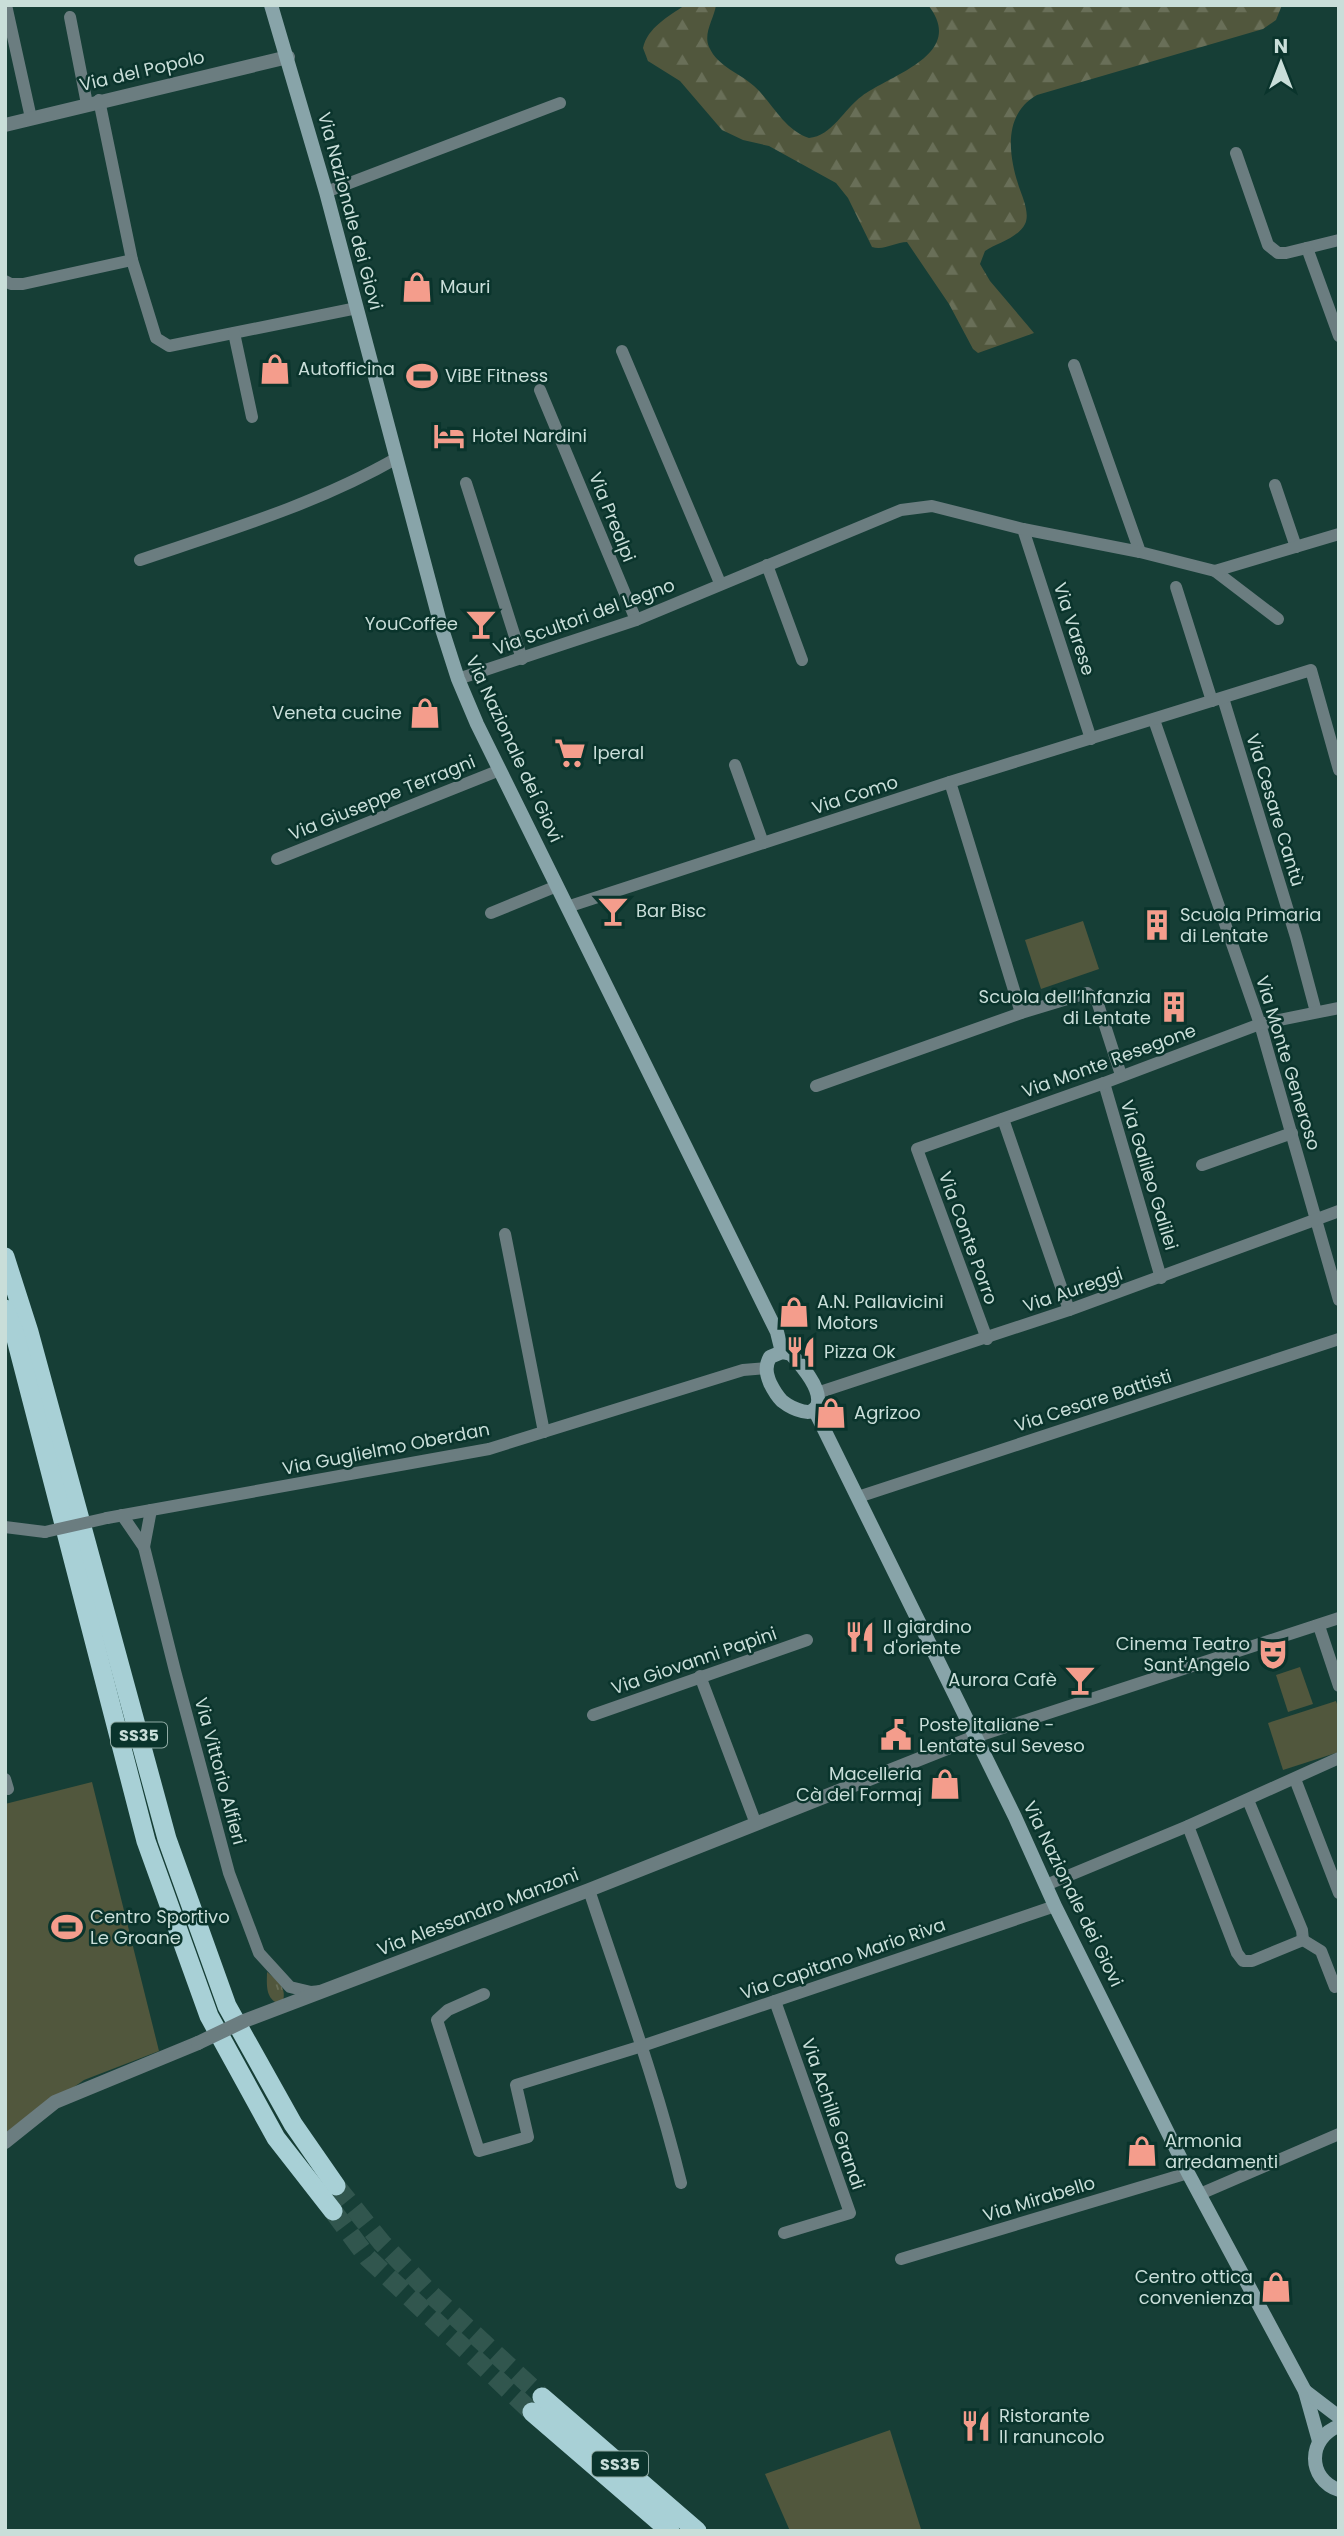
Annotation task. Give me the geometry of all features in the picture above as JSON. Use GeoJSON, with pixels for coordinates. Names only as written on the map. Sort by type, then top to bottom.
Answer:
{"type":"FeatureCollection","features":[{"type":"Feature","properties":{"kind":"highway","name":"SS35"},"geometry":{"type":"LineString","coordinates":[[5,1257],[29,1332],[172,1852],[227,2006],[293,2124],[336,2186]]}},
{"type":"Feature","properties":{"kind":"highway","name":"SS35"},"geometry":{"type":"LineString","coordinates":[[5,1310],[15,1335],[146,1841],[209,2016],[276,2138],[333,2211]]}},
{"type":"Feature","properties":{"kind":"highway","name":"SS35"},"geometry":{"type":"LineString","coordinates":[[670,2531],[537,2404],[697,2531]]}},
{"type":"Feature","properties":{"kind":"main road","name":"Via Nazionale dei Giovi"},"geometry":{"type":"LineString","coordinates":[[271,5],[326,192],[444,639],[458,679],[500,770],[777,1332],[782,1352],[791,1354],[798,1362],[817,1393]]}},
{"type":"Feature","properties":{"kind":"main road"},"geometry":{"type":"LineString","coordinates":[[782,1352],[770,1357],[766,1368],[773,1390],[780,1399],[802,1412],[814,1409],[818,1403],[817,1393]]}},
{"type":"Feature","properties":{"kind":"main road","name":"Via Nazionale dei Giovi"},"geometry":{"type":"LineString","coordinates":[[814,1409],[1055,1906],[1188,2172],[1305,2391],[1319,2441],[1314,2455],[1317,2472],[1328,2486],[1339,2490]]}},
{"type":"Feature","properties":{"kind":"main road","name":"Via Nazionale dei Giovi"},"geometry":{"type":"LineString","coordinates":[[1305,2391],[1339,2417]]}},
{"type":"Feature","properties":{"kind":"main road"},"geometry":{"type":"LineString","coordinates":[[1319,2441],[1324,2434],[1339,2426]]}},
{"type":"Feature","properties":{"kind":"street"},"geometry":{"type":"LineString","coordinates":[[6,5],[31,118]]}},
{"type":"Feature","properties":{"kind":"street"},"geometry":{"type":"LineString","coordinates":[[69,17],[132,260],[156,338],[169,346],[357,308]]}},
{"type":"Feature","properties":{"kind":"street","name":"Via del Popolo"},"geometry":{"type":"LineString","coordinates":[[5,125],[288,57]]}},
{"type":"Feature","properties":{"kind":"street"},"geometry":{"type":"LineString","coordinates":[[326,192],[560,103]]}},
{"type":"Feature","properties":{"kind":"street"},"geometry":{"type":"LineString","coordinates":[[1236,153],[1268,245],[1278,253],[1339,240]]}},
{"type":"Feature","properties":{"kind":"street"},"geometry":{"type":"LineString","coordinates":[[1307,248],[1339,335]]}},
{"type":"Feature","properties":{"kind":"street"},"geometry":{"type":"LineString","coordinates":[[5,281],[23,284],[132,260]]}},
{"type":"Feature","properties":{"kind":"street"},"geometry":{"type":"LineString","coordinates":[[234,333],[252,417]]}},
{"type":"Feature","properties":{"kind":"street"},"geometry":{"type":"LineString","coordinates":[[622,351],[720,583]]}},
{"type":"Feature","properties":{"kind":"street"},"geometry":{"type":"LineString","coordinates":[[1074,365],[1140,552]]}},
{"type":"Feature","properties":{"kind":"street","name":"Via Prealpi"},"geometry":{"type":"LineString","coordinates":[[540,390],[636,620]]}},
{"type":"Feature","properties":{"kind":"street"},"geometry":{"type":"LineString","coordinates":[[140,559],[241,526],[337,489],[397,458]]}},
{"type":"Feature","properties":{"kind":"street"},"geometry":{"type":"LineString","coordinates":[[466,483],[522,659]]}},
{"type":"Feature","properties":{"kind":"street"},"geometry":{"type":"LineString","coordinates":[[1275,485],[1296,547]]}},
{"type":"Feature","properties":{"kind":"street","name":"Via Scultori del Legno"},"geometry":{"type":"LineString","coordinates":[[458,679],[636,620],[901,510],[932,506],[1215,571]]}},
{"type":"Feature","properties":{"kind":"street","name":"Via Varese"},"geometry":{"type":"LineString","coordinates":[[1023,529],[1091,739]]}},
{"type":"Feature","properties":{"kind":"street"},"geometry":{"type":"LineString","coordinates":[[1215,571],[1339,534]]}},
{"type":"Feature","properties":{"kind":"street"},"geometry":{"type":"LineString","coordinates":[[767,565],[802,660]]}},
{"type":"Feature","properties":{"kind":"street"},"geometry":{"type":"LineString","coordinates":[[1215,571],[1278,619]]}},
{"type":"Feature","properties":{"kind":"street","name":"Via Cesare Cantù"},"geometry":{"type":"LineString","coordinates":[[1176,587],[1217,700],[1296,937],[1316,1012]]}},
{"type":"Feature","properties":{"kind":"street","name":"Via Como"},"geometry":{"type":"LineString","coordinates":[[568,907],[950,782],[1311,670],[1339,770]]}},
{"type":"Feature","properties":{"kind":"street","name":"Via Monte Generoso"},"geometry":{"type":"LineString","coordinates":[[1154,720],[1260,1024],[1339,1300]]}},
{"type":"Feature","properties":{"kind":"street"},"geometry":{"type":"LineString","coordinates":[[736,765],[763,843]]}},
{"type":"Feature","properties":{"kind":"street","name":"Via Giuseppe Terragni"},"geometry":{"type":"LineString","coordinates":[[277,859],[500,770]]}},
{"type":"Feature","properties":{"kind":"street"},"geometry":{"type":"LineString","coordinates":[[950,782],[1021,1013]]}},
{"type":"Feature","properties":{"kind":"street"},"geometry":{"type":"LineString","coordinates":[[491,913],[557,886]]}},
{"type":"Feature","properties":{"kind":"street"},"geometry":{"type":"LineString","coordinates":[[816,1086],[1021,1013],[1087,993],[1097,1001],[1121,1075]]}},
{"type":"Feature","properties":{"kind":"street","name":"Via Monte Resegone"},"geometry":{"type":"LineString","coordinates":[[917,1149],[1260,1024],[1339,1008]]}},
{"type":"Feature","properties":{"kind":"street","name":"Via Galileo Galilei"},"geometry":{"type":"LineString","coordinates":[[1104,1083],[1161,1278]]}},
{"type":"Feature","properties":{"kind":"street"},"geometry":{"type":"LineString","coordinates":[[1003,1119],[1069,1310]]}},
{"type":"Feature","properties":{"kind":"street"},"geometry":{"type":"LineString","coordinates":[[1202,1165],[1292,1133]]}},
{"type":"Feature","properties":{"kind":"street","name":"Via Conte Porro"},"geometry":{"type":"LineString","coordinates":[[917,1149],[987,1339]]}},
{"type":"Feature","properties":{"kind":"street","name":"Via Aureggi"},"geometry":{"type":"LineString","coordinates":[[817,1393],[987,1339],[1339,1212]]}},
{"type":"Feature","properties":{"kind":"street"},"geometry":{"type":"LineString","coordinates":[[505,1234],[544,1432]]}},
{"type":"Feature","properties":{"kind":"street","name":"Via Cesare Battisti"},"geometry":{"type":"LineString","coordinates":[[858,1497],[1339,1339]]}},
{"type":"Feature","properties":{"kind":"street","name":"Via Guglielmo Oberdan"},"geometry":{"type":"LineString","coordinates":[[5,1527],[45,1532],[122,1515],[489,1448],[743,1370],[766,1368]]}},
{"type":"Feature","properties":{"kind":"street"},"geometry":{"type":"LineString","coordinates":[[144,1547],[151,1510]]}},
{"type":"Feature","properties":{"kind":"street","name":"Via Vittorio Alfieri"},"geometry":{"type":"LineString","coordinates":[[122,1515],[144,1547],[229,1873],[259,1953],[290,1987],[311,1992],[331,1989]]}},
{"type":"Feature","properties":{"kind":"street"},"geometry":{"type":"LineString","coordinates":[[975,1737],[1339,1618]]}},
{"type":"Feature","properties":{"kind":"street"},"geometry":{"type":"LineString","coordinates":[[1319,1626],[1339,1686]]}},
{"type":"Feature","properties":{"kind":"street","name":"Via Giovanni Papini"},"geometry":{"type":"LineString","coordinates":[[593,1715],[807,1640]]}},
{"type":"Feature","properties":{"kind":"street"},"geometry":{"type":"LineString","coordinates":[[700,1676],[756,1824]]}},
{"type":"Feature","properties":{"kind":"street","name":"Via Alessandro Manzoni"},"geometry":{"type":"LineString","coordinates":[[5,2142],[55,2102],[198,2043],[244,2021],[589,1891],[975,1737]]}},
{"type":"Feature","properties":{"kind":"street"},"geometry":{"type":"LineString","coordinates":[[1046,1885],[1248,1800],[1339,1758]]}},
{"type":"Feature","properties":{"kind":"street"},"geometry":{"type":"LineString","coordinates":[[1295,1779],[1339,1893]]}},
{"type":"Feature","properties":{"kind":"street"},"geometry":{"type":"LineString","coordinates":[[1248,1800],[1302,1930],[1303,1940]]}},
{"type":"Feature","properties":{"kind":"street"},"geometry":{"type":"LineString","coordinates":[[1188,1826],[1237,1953],[1243,1961],[1252,1961],[1303,1940]]}},
{"type":"Feature","properties":{"kind":"street"},"geometry":{"type":"LineString","coordinates":[[589,1891],[642,2046],[670,2136],[681,2183]]}},
{"type":"Feature","properties":{"kind":"street","name":"Via Capitano Mario Riva"},"geometry":{"type":"LineString","coordinates":[[484,1994],[448,2010],[437,2020],[479,2151],[528,2137],[516,2085],[642,2046],[1055,1906]]}},
{"type":"Feature","properties":{"kind":"street"},"geometry":{"type":"LineString","coordinates":[[1303,1940],[1321,1951],[1335,1986]]}},
{"type":"Feature","properties":{"kind":"street","name":"Via Achille Grandi"},"geometry":{"type":"LineString","coordinates":[[775,2001],[850,2213],[784,2233]]}},
{"type":"Feature","properties":{"kind":"street"},"geometry":{"type":"LineString","coordinates":[[1200,2194],[1339,2134]]}},
{"type":"Feature","properties":{"kind":"street","name":"Via Mirabello"},"geometry":{"type":"LineString","coordinates":[[901,2259],[1188,2172]]}},
{"type":"Feature","properties":{"kind":"green space"},"geometry":{"type":"Polygon","coordinates":[[[685,5],[716,5],[707,36],[713,54],[754,86],[785,122],[809,138],[831,127],[855,101],[921,61],[932,50],[938,37],[938,22],[928,5],[1282,5],[1276,20],[1263,29],[1037,95],[1026,103],[1018,113],[1011,137],[1015,175],[1027,216],[1025,224],[1007,240],[985,251],[980,264],[990,281],[1034,333],[978,353],[907,242],[881,248],[872,247],[848,198],[836,183],[769,146],[743,140],[722,130],[680,81],[648,61],[643,48],[649,34],[685,5]]]}},
{"type":"Feature","properties":{"kind":"green space"},"geometry":{"type":"Polygon","coordinates":[[[1083,921],[1099,969],[1041,989],[1025,940],[1083,921]]]}},
{"type":"Feature","properties":{"kind":"green space"},"geometry":{"type":"Polygon","coordinates":[[[1300,1667],[1313,1704],[1288,1712],[1276,1675],[1300,1667]]]}},
{"type":"Feature","properties":{"kind":"green space"},"geometry":{"type":"Polygon","coordinates":[[[1336,1701],[1339,1710],[1339,1752],[1283,1770],[1268,1723],[1336,1701]]]}},
{"type":"Feature","properties":{"kind":"green space","name":"Centro Sportivo Le Groane"},"geometry":{"type":"Polygon","coordinates":[[[92,1782],[159,2051],[84,2080],[5,2135],[5,1804],[92,1782]]]}},
{"type":"Feature","properties":{"kind":"green space"},"geometry":{"type":"Polygon","coordinates":[[[267,1972],[282,1988],[283,2001],[277,2003],[270,1997],[267,1972]]]}},
{"type":"Feature","properties":{"kind":"green space"},"geometry":{"type":"Polygon","coordinates":[[[890,2430],[921,2529],[790,2531],[765,2474],[890,2430]]]}},
{"type":"Feature","properties":{"kind":"tunnel"},"geometry":{"type":"LineString","coordinates":[[336,2186],[382,2243],[432,2295],[542,2397]]}},
{"type":"Feature","properties":{"kind":"tunnel"},"geometry":{"type":"LineString","coordinates":[[333,2211],[368,2258],[532,2412]]}},
{"type":"Feature","properties":{"kind":"place","name":"Mauri"},"geometry":{"type":"Point","coordinates":[417,287]}},
{"type":"Feature","properties":{"kind":"place","name":"Autofficina"},"geometry":{"type":"Point","coordinates":[275,369]}},
{"type":"Feature","properties":{"kind":"place","name":"ViBE Fitness"},"geometry":{"type":"Point","coordinates":[422,376]}},
{"type":"Feature","properties":{"kind":"place","name":"Hotel Nardini"},"geometry":{"type":"Point","coordinates":[449,436]}},
{"type":"Feature","properties":{"kind":"place","name":"YouCoffee"},"geometry":{"type":"Point","coordinates":[481,624]}},
{"type":"Feature","properties":{"kind":"place","name":"Veneta cucine"},"geometry":{"type":"Point","coordinates":[425,713]}},
{"type":"Feature","properties":{"kind":"place","name":"Iperal"},"geometry":{"type":"Point","coordinates":[570,753]}},
{"type":"Feature","properties":{"kind":"place","name":"Bar Bisc"},"geometry":{"type":"Point","coordinates":[613,911]}},
{"type":"Feature","properties":{"kind":"place","name":"Scuola Primaria di Lentate"},"geometry":{"type":"Point","coordinates":[1157,925]}},
{"type":"Feature","properties":{"kind":"place","name":"Scuola dell’Infanzia di Lentate"},"geometry":{"type":"Point","coordinates":[1174,1007]}},
{"type":"Feature","properties":{"kind":"place","name":"A.N. Pallavicini Motors"},"geometry":{"type":"Point","coordinates":[794,1312]}},
{"type":"Feature","properties":{"kind":"place","name":"Pizza Ok"},"geometry":{"type":"Point","coordinates":[801,1352]}},
{"type":"Feature","properties":{"kind":"place","name":"Agrizoo"},"geometry":{"type":"Point","coordinates":[831,1413]}},
{"type":"Feature","properties":{"kind":"place","name":"Il giardino d'oriente"},"geometry":{"type":"Point","coordinates":[860,1637]}},
{"type":"Feature","properties":{"kind":"place","name":"Cinema Teatro Sant'Angelo"},"geometry":{"type":"Point","coordinates":[1273,1654]}},
{"type":"Feature","properties":{"kind":"place","name":"Aurora Cafè"},"geometry":{"type":"Point","coordinates":[1080,1680]}},
{"type":"Feature","properties":{"kind":"place","name":"Poste italiane - Lentate sul Seveso"},"geometry":{"type":"Point","coordinates":[896,1735]}},
{"type":"Feature","properties":{"kind":"place","name":"Macelleria Cà del Formaj"},"geometry":{"type":"Point","coordinates":[945,1784]}},
{"type":"Feature","properties":{"kind":"place","name":"Centro Sportivo Le Groane"},"geometry":{"type":"Point","coordinates":[67,1927]}},
{"type":"Feature","properties":{"kind":"place","name":"Armonia arredamenti"},"geometry":{"type":"Point","coordinates":[1142,2151]}},
{"type":"Feature","properties":{"kind":"place","name":"Centro ottica convenienza"},"geometry":{"type":"Point","coordinates":[1276,2287]}},
{"type":"Feature","properties":{"kind":"place","name":"Ristorante Il ranuncolo"},"geometry":{"type":"Point","coordinates":[976,2426]}}]}
